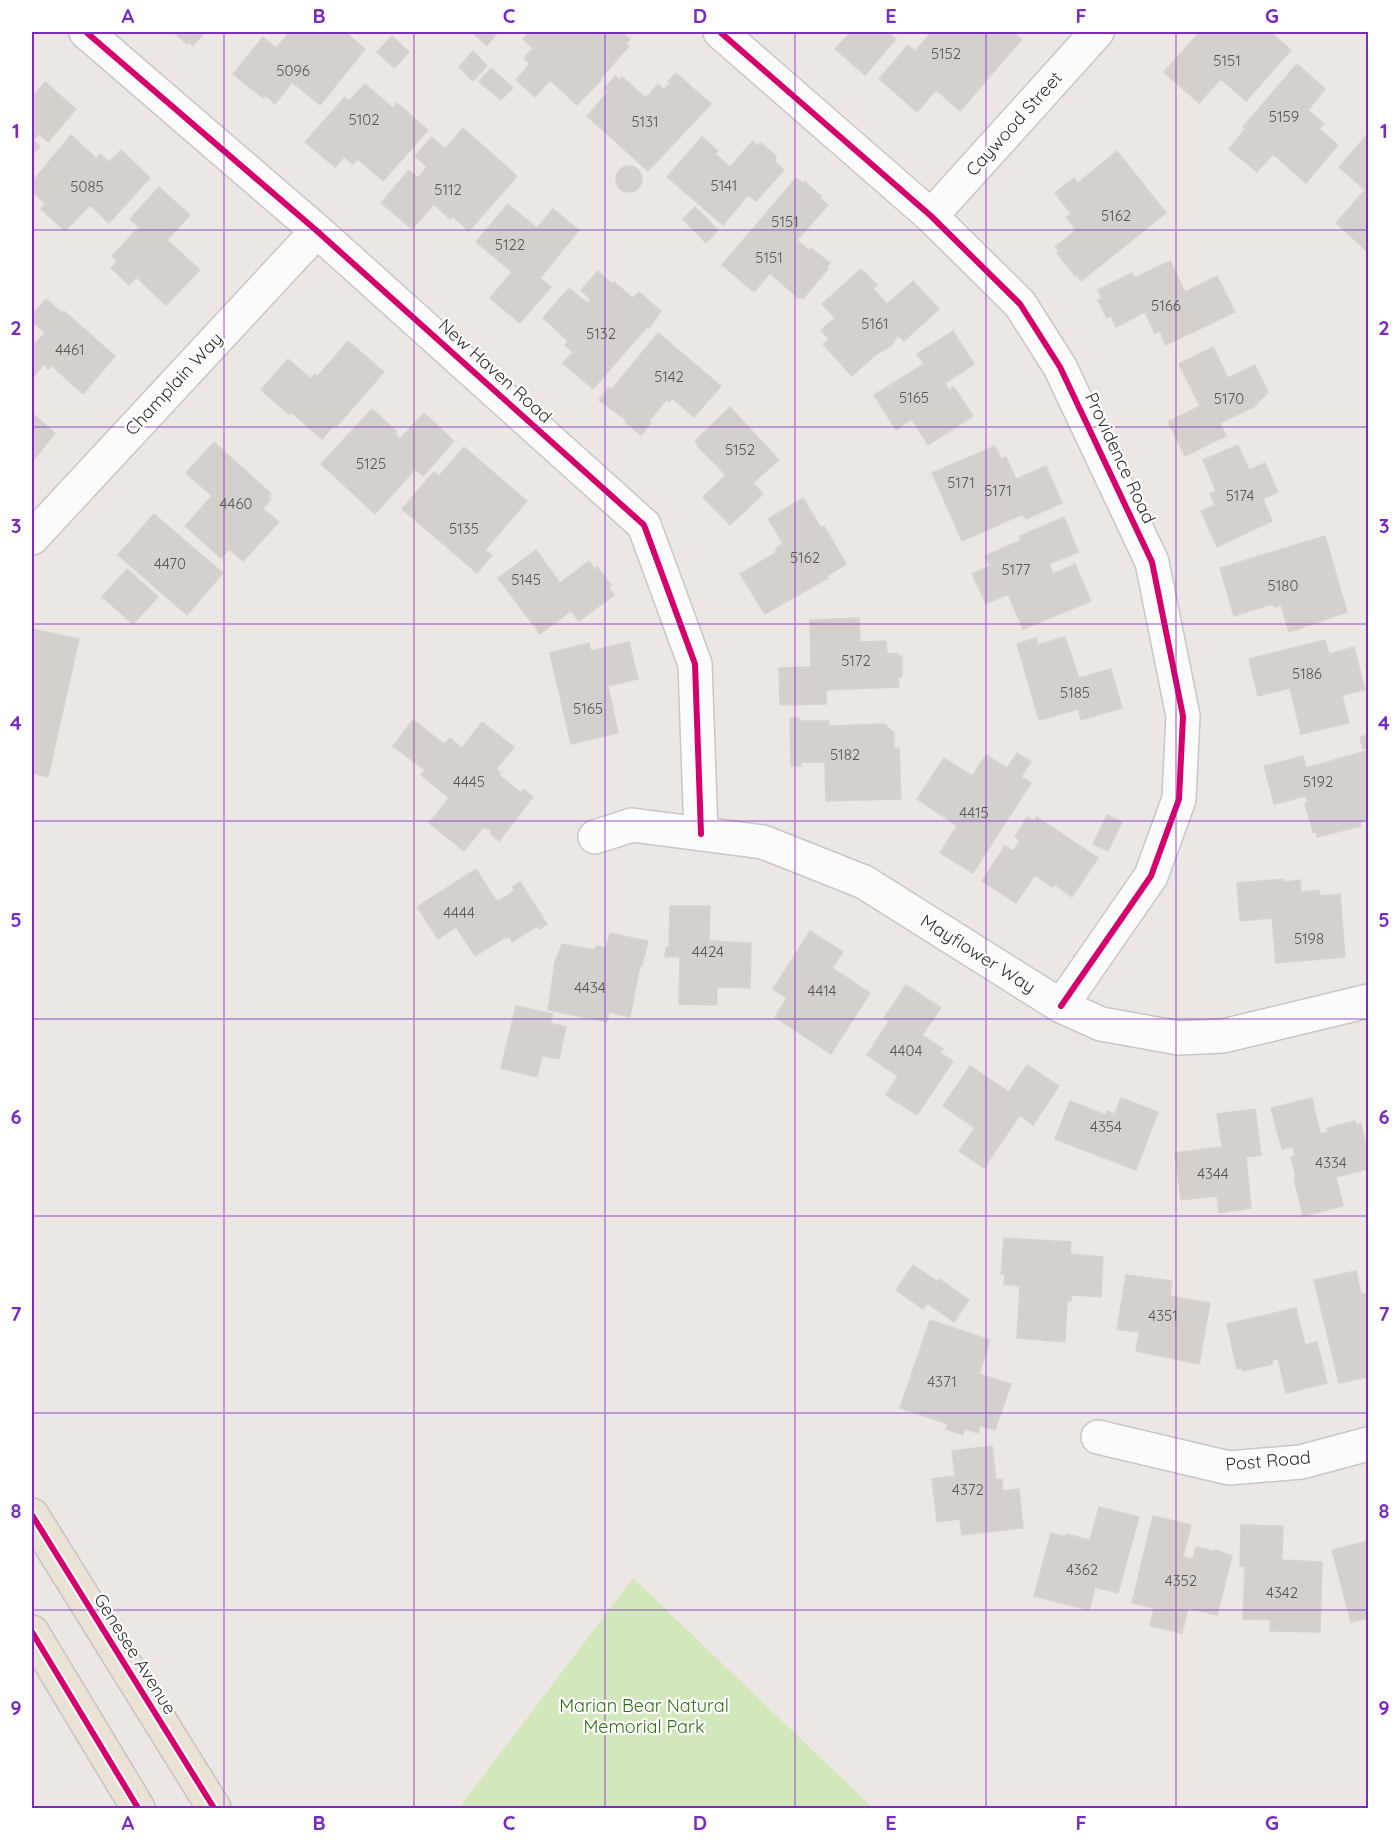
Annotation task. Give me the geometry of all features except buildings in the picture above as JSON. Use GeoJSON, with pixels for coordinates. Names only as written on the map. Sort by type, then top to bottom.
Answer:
{"type":"FeatureCollection","features":[{"type":"Feature","properties":{"kind":"main road","name":"Genesee Avenue"},"geometry":{"type":"LineString","coordinates":[[32,1515],[214,1809]]}},
{"type":"Feature","properties":{"kind":"main road"},"geometry":{"type":"LineString","coordinates":[[32,1632],[138,1809]]}},
{"type":"Feature","properties":{"kind":"street","name":"New Haven Road"},"geometry":{"type":"LineString","coordinates":[[86,32],[317,231],[644,525],[695,664],[701,834]]}},
{"type":"Feature","properties":{"kind":"street","name":"Providence Road"},"geometry":{"type":"LineString","coordinates":[[720,32],[931,216],[1020,304],[1060,367],[1152,562],[1183,716],[1179,798],[1151,876],[1061,1006]]}},
{"type":"Feature","properties":{"kind":"street","name":"Caywood Street"},"geometry":{"type":"LineString","coordinates":[[931,216],[1097,32]]}},
{"type":"Feature","properties":{"kind":"street","name":"Champlain Way"},"geometry":{"type":"LineString","coordinates":[[32,538],[317,231]]}},
{"type":"Feature","properties":{"kind":"street","name":"Mayflower Way"},"geometry":{"type":"LineString","coordinates":[[595,837],[632,825],[763,842],[864,882],[1061,1006],[1101,1024],[1179,1038],[1222,1036],[1368,1001]]}},
{"type":"Feature","properties":{"kind":"street","name":"Post Road"},"geometry":{"type":"LineString","coordinates":[[1098,1437],[1230,1468],[1300,1462],[1368,1444]]}},
{"type":"Feature","properties":{"kind":"green space","name":"Marian Bear Natural Memorial Park"},"geometry":{"type":"Polygon","coordinates":[[[633,1578],[873,1808],[459,1808],[633,1578]]]}},
{"type":"Feature","properties":{"kind":"cycle path"},"geometry":{"type":"LineString","coordinates":[[86,32],[317,231],[644,525],[695,664],[701,834]]}},
{"type":"Feature","properties":{"kind":"cycle path"},"geometry":{"type":"LineString","coordinates":[[720,32],[931,216],[1020,304],[1060,367],[1152,562],[1183,716],[1179,799],[1151,876],[1061,1006]]}},
{"type":"Feature","properties":{"kind":"cycle path"},"geometry":{"type":"LineString","coordinates":[[32,1515],[214,1808]]}},
{"type":"Feature","properties":{"kind":"cycle path"},"geometry":{"type":"LineString","coordinates":[[32,1632],[138,1808]]}}]}
